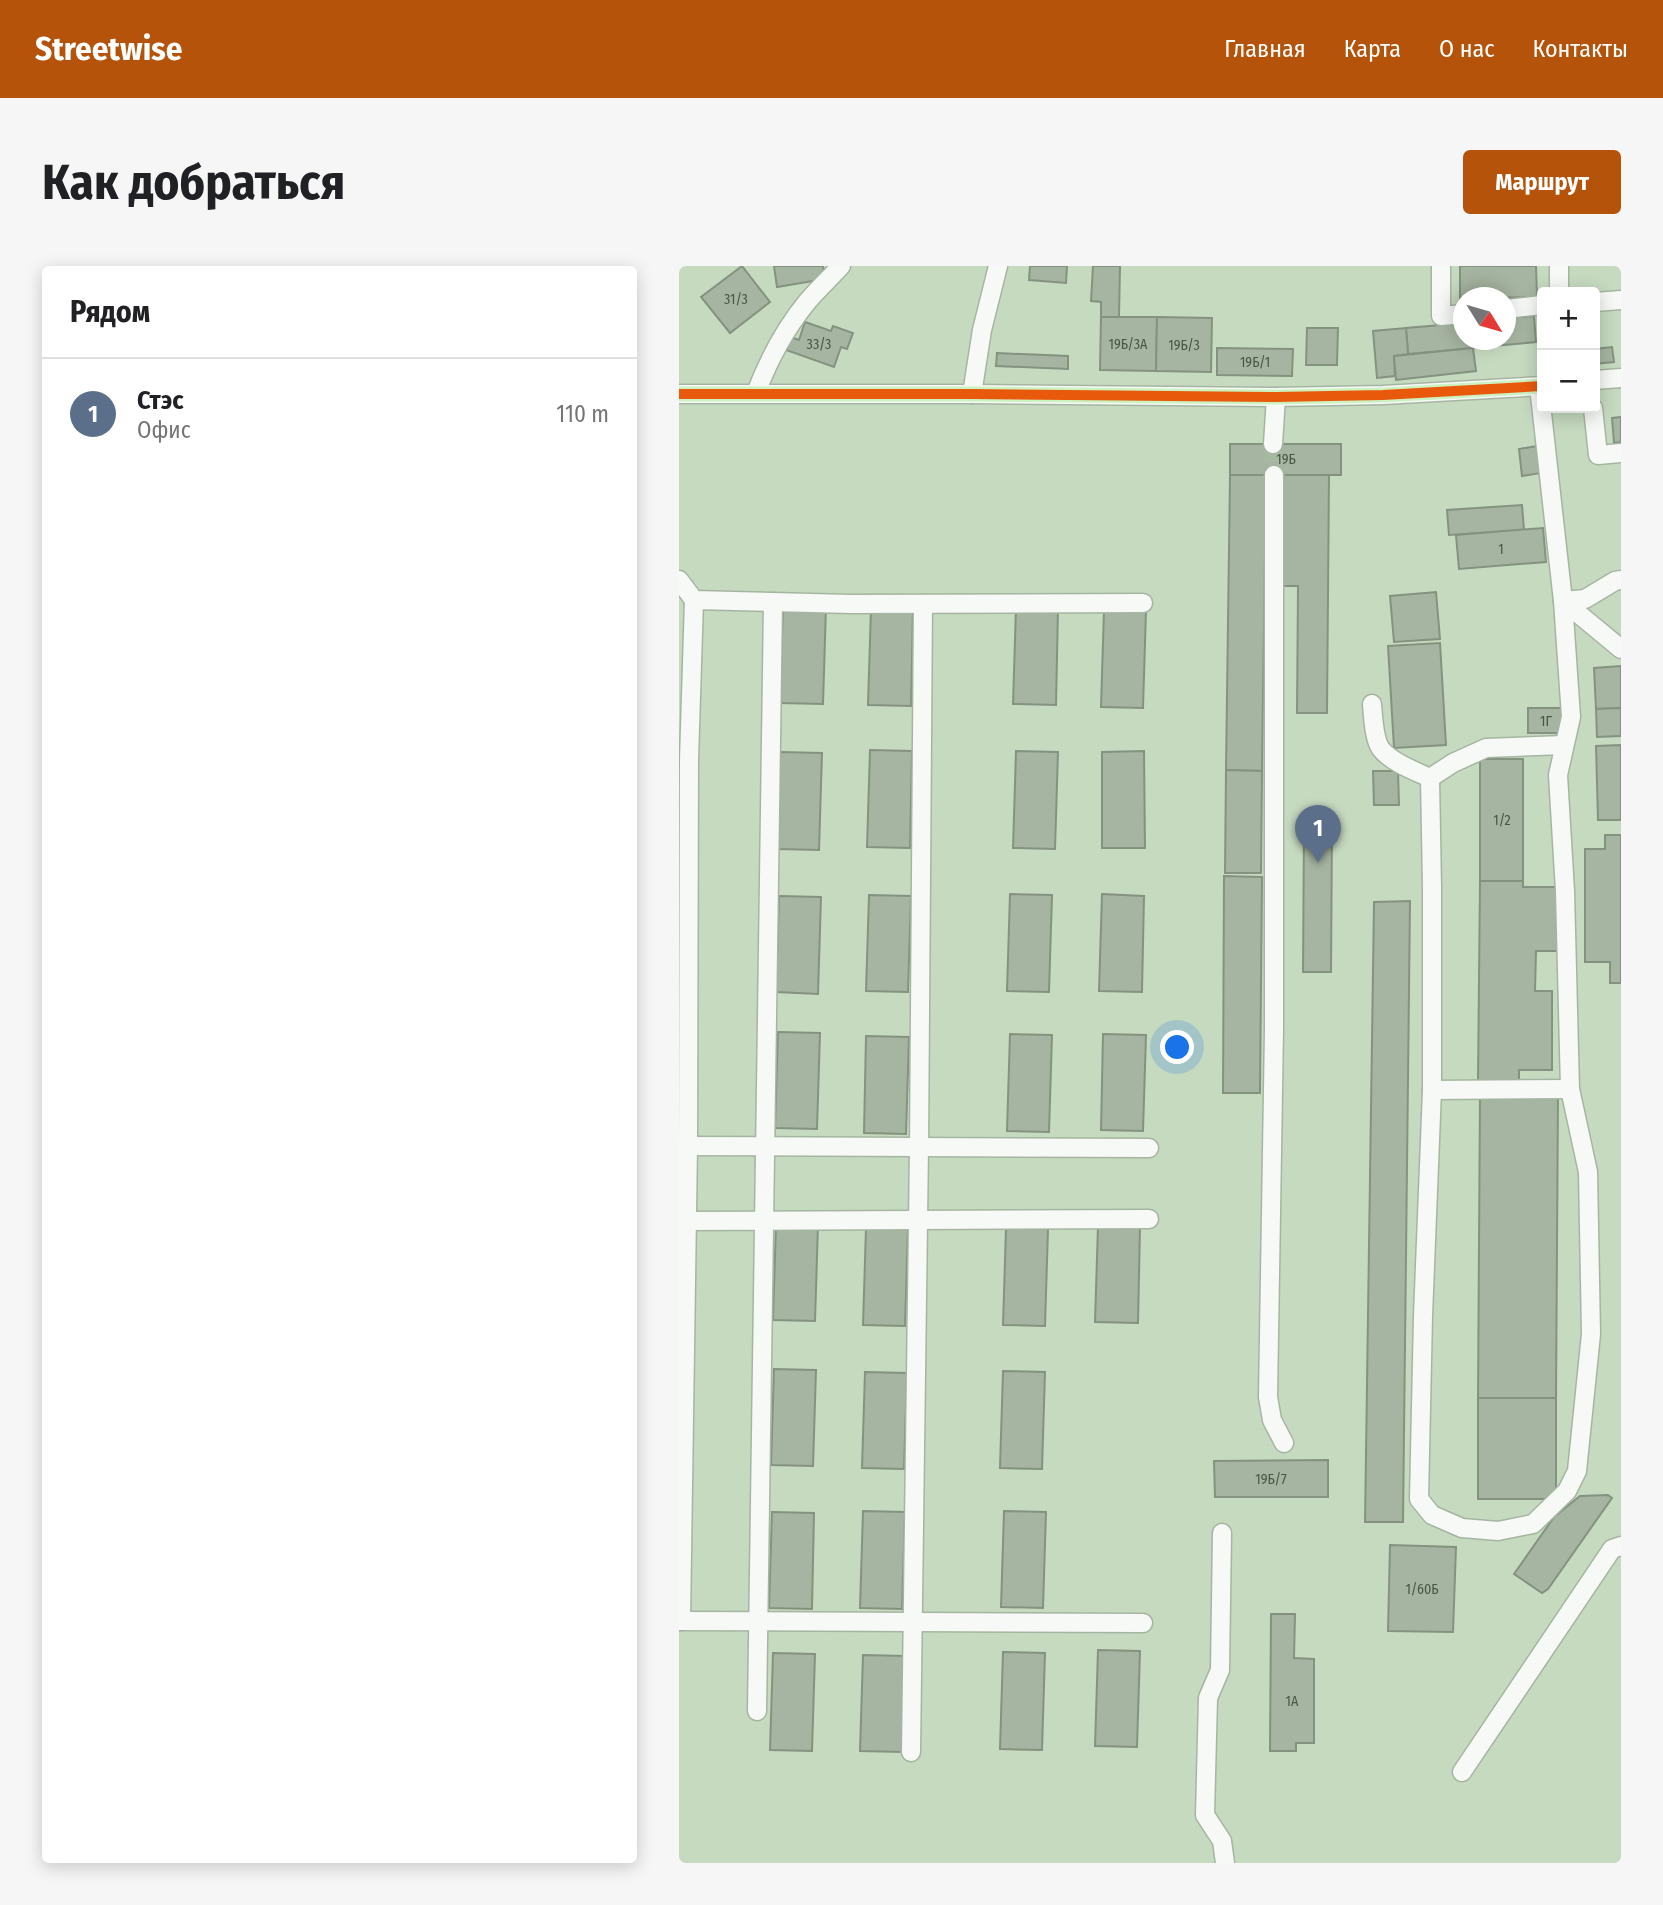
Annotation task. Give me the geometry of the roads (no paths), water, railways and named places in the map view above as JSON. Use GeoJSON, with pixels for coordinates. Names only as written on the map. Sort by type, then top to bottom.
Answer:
{"type":"FeatureCollection","features":[{"type":"Feature","properties":{"kind":"street"},"geometry":{"type":"LineString","coordinates":[[756,393],[771,358],[795,319],[841,266]]}},
{"type":"Feature","properties":{"kind":"street"},"geometry":{"type":"LineString","coordinates":[[972,394],[986,309],[998,266]]}},
{"type":"Feature","properties":{"kind":"street"},"geometry":{"type":"LineString","coordinates":[[1441,266],[1441,316],[1453,315]]}},
{"type":"Feature","properties":{"kind":"street"},"geometry":{"type":"LineString","coordinates":[[1559,266],[1559,287]]}},
{"type":"Feature","properties":{"kind":"street"},"geometry":{"type":"LineString","coordinates":[[1600,302],[1621,300]]}},
{"type":"Feature","properties":{"kind":"street"},"geometry":{"type":"LineString","coordinates":[[1516,308],[1537,306]]}},
{"type":"Feature","properties":{"kind":"street"},"geometry":{"type":"LineString","coordinates":[[1600,380],[1621,378]]}},
{"type":"Feature","properties":{"kind":"street"},"geometry":{"type":"LineString","coordinates":[[679,394],[1276,397],[1383,395],[1537,386]]}},
{"type":"Feature","properties":{"kind":"street"},"geometry":{"type":"LineString","coordinates":[[1273,444],[1276,397]]}},
{"type":"Feature","properties":{"kind":"street"},"geometry":{"type":"LineString","coordinates":[[1430,778],[1432,1090],[1419,1499],[1433,1515],[1462,1528],[1498,1531],[1533,1524],[1566,1492],[1577,1471],[1591,1334],[1588,1172],[1570,1089],[1565,891],[1558,775],[1571,717],[1563,601],[1544,413]]}},
{"type":"Feature","properties":{"kind":"street"},"geometry":{"type":"LineString","coordinates":[[1594,413],[1598,454],[1621,453]]}},
{"type":"Feature","properties":{"kind":"street"},"geometry":{"type":"LineString","coordinates":[[1273,475],[1274,1042],[1268,1397],[1272,1420],[1284,1443]]}},
{"type":"Feature","properties":{"kind":"street"},"geometry":{"type":"LineString","coordinates":[[679,580],[694,600],[683,1146],[680,1621],[1143,1623]]}},
{"type":"Feature","properties":{"kind":"street"},"geometry":{"type":"LineString","coordinates":[[1563,601],[1585,599],[1621,580]]}},
{"type":"Feature","properties":{"kind":"street"},"geometry":{"type":"LineString","coordinates":[[694,600],[923,604],[1143,603]]}},
{"type":"Feature","properties":{"kind":"street"},"geometry":{"type":"LineString","coordinates":[[1563,601],[1621,649]]}},
{"type":"Feature","properties":{"kind":"street"},"geometry":{"type":"LineString","coordinates":[[757,1711],[773,602]]}},
{"type":"Feature","properties":{"kind":"street"},"geometry":{"type":"LineString","coordinates":[[911,1752],[923,604]]}},
{"type":"Feature","properties":{"kind":"street"},"geometry":{"type":"LineString","coordinates":[[1372,704],[1379,748],[1400,764],[1430,778]]}},
{"type":"Feature","properties":{"kind":"street"},"geometry":{"type":"LineString","coordinates":[[1430,778],[1453,763],[1486,748],[1564,745]]}},
{"type":"Feature","properties":{"kind":"street"},"geometry":{"type":"LineString","coordinates":[[1432,1090],[1570,1089]]}},
{"type":"Feature","properties":{"kind":"street"},"geometry":{"type":"LineString","coordinates":[[683,1146],[1149,1149]]}},
{"type":"Feature","properties":{"kind":"street"},"geometry":{"type":"LineString","coordinates":[[682,1221],[1149,1219]]}},
{"type":"Feature","properties":{"kind":"street"},"geometry":{"type":"LineString","coordinates":[[1222,1533],[1220,1670],[1208,1698],[1205,1815],[1222,1841],[1225,1863]]}},
{"type":"Feature","properties":{"kind":"street"},"geometry":{"type":"LineString","coordinates":[[1462,1772],[1612,1549],[1621,1546]]}},
{"type":"Feature","properties":{"kind":"tunnel"},"geometry":{"type":"LineString","coordinates":[[1273,444],[1274,475]]}},
{"type":"Feature","properties":{"kind":"place","name":"Стэс"},"geometry":{"type":"Point","coordinates":[1318,863]}}]}
